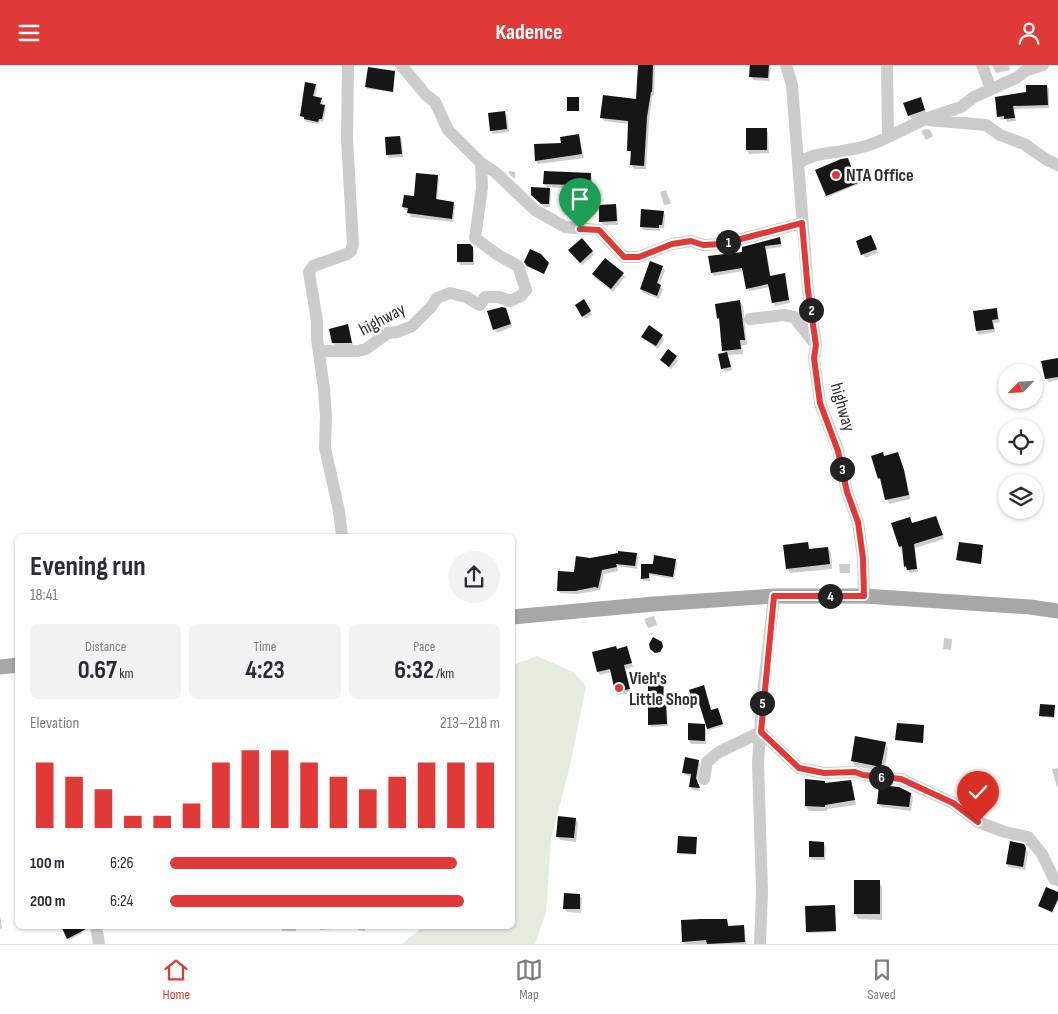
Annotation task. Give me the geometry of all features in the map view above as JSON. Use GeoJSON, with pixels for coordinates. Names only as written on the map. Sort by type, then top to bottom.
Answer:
{"type":"FeatureCollection","features":[{"type":"Feature","properties":{"kind":"main road"},"geometry":{"type":"LineString","coordinates":[[515,617],[654,604],[774,596],[864,596],[1030,607],[1058,611]]}},
{"type":"Feature","properties":{"kind":"main road"},"geometry":{"type":"LineString","coordinates":[[0,667],[15,665]]}},
{"type":"Feature","properties":{"kind":"street"},"geometry":{"type":"LineString","coordinates":[[342,534],[339,511],[325,448],[326,417],[309,272],[313,266],[347,254],[351,251],[353,243],[347,139],[348,65]]}},
{"type":"Feature","properties":{"kind":"street"},"geometry":{"type":"LineString","coordinates":[[401,65],[426,95],[435,102],[448,130],[481,163],[496,172],[535,210],[565,227],[599,230],[624,257],[639,257],[672,244],[691,241],[703,245],[722,244],[802,223]]}},
{"type":"Feature","properties":{"kind":"street","name":"highway"},"geometry":{"type":"LineString","coordinates":[[786,65],[792,85],[802,223],[808,291],[816,345],[814,358],[820,403],[838,451],[847,492],[858,522],[863,558],[864,596]]}},
{"type":"Feature","properties":{"kind":"street"},"geometry":{"type":"LineString","coordinates":[[887,65],[888,137]]}},
{"type":"Feature","properties":{"kind":"street"},"geometry":{"type":"LineString","coordinates":[[982,65],[991,89]]}},
{"type":"Feature","properties":{"kind":"street"},"geometry":{"type":"LineString","coordinates":[[798,164],[806,157],[813,155],[872,145],[925,119],[961,107],[974,97],[1016,78],[1027,70],[1043,65]]}},
{"type":"Feature","properties":{"kind":"street"},"geometry":{"type":"LineString","coordinates":[[925,119],[986,125],[1000,135],[1024,144],[1047,160],[1058,165]]}},
{"type":"Feature","properties":{"kind":"street","name":"highway"},"geometry":{"type":"LineString","coordinates":[[319,351],[358,351],[366,349],[388,333],[398,332],[412,326],[431,307],[437,298],[450,293],[466,297],[480,305],[485,297],[499,297],[510,301],[521,296],[526,290],[518,266],[475,239],[482,187],[481,163]]}},
{"type":"Feature","properties":{"kind":"street"},"geometry":{"type":"LineString","coordinates":[[750,319],[784,315],[794,317],[816,345]]}},
{"type":"Feature","properties":{"kind":"street"},"geometry":{"type":"LineString","coordinates":[[760,944],[762,892],[758,763],[774,596]]}},
{"type":"Feature","properties":{"kind":"street"},"geometry":{"type":"LineString","coordinates":[[761,732],[799,768],[824,773],[855,772],[863,775],[901,779],[953,803],[978,822],[1005,832],[1028,837],[1042,854],[1054,879],[1058,880]]}},
{"type":"Feature","properties":{"kind":"street"},"geometry":{"type":"LineString","coordinates":[[704,779],[707,762],[719,752],[761,732]]}},
{"type":"Feature","properties":{"kind":"street"},"geometry":{"type":"LineString","coordinates":[[96,929],[99,944]]}},
{"type":"Feature","properties":{"kind":"shaded area"},"geometry":{"type":"Polygon","coordinates":[[[537,656],[573,672],[586,686],[570,766],[551,839],[546,912],[535,944],[402,944],[420,929],[515,929],[515,664],[537,656]]]}},
{"type":"Feature","properties":{"kind":"building"},"geometry":{"type":"Polygon","coordinates":[[[638,65],[653,65],[644,166],[630,165],[631,151],[627,151],[628,121],[600,118],[603,95],[636,99],[638,65]]]}},
{"type":"Feature","properties":{"kind":"building"},"geometry":{"type":"Polygon","coordinates":[[[750,65],[769,65],[768,78],[749,77],[750,65]]]}},
{"type":"Feature","properties":{"kind":"building"},"geometry":{"type":"Polygon","coordinates":[[[368,67],[395,71],[393,92],[365,87],[368,67]]]}},
{"type":"Feature","properties":{"kind":"building"},"geometry":{"type":"Polygon","coordinates":[[[305,82],[316,84],[313,96],[322,98],[320,104],[325,105],[322,119],[319,119],[318,122],[304,119],[304,117],[300,116],[305,82]]]}},
{"type":"Feature","properties":{"kind":"building"},"geometry":{"type":"Polygon","coordinates":[[[1026,85],[1047,85],[1048,105],[1013,106],[1015,118],[1004,119],[1004,116],[997,117],[995,97],[1026,92],[1026,85]]]}},
{"type":"Feature","properties":{"kind":"building"},"geometry":{"type":"Polygon","coordinates":[[[567,97],[579,97],[579,111],[567,111],[567,97]]]}},
{"type":"Feature","properties":{"kind":"building"},"geometry":{"type":"Polygon","coordinates":[[[921,97],[925,110],[908,116],[903,103],[921,97]]]}},
{"type":"Feature","properties":{"kind":"building"},"geometry":{"type":"Polygon","coordinates":[[[505,111],[507,129],[490,131],[488,113],[505,111]]]}},
{"type":"Feature","properties":{"kind":"building"},"geometry":{"type":"Polygon","coordinates":[[[746,128],[767,128],[767,150],[746,150],[746,128]]]}},
{"type":"Feature","properties":{"kind":"building"},"geometry":{"type":"Polygon","coordinates":[[[579,134],[582,154],[535,161],[534,144],[561,143],[560,137],[579,134]]]}},
{"type":"Feature","properties":{"kind":"building"},"geometry":{"type":"Polygon","coordinates":[[[400,136],[402,154],[386,155],[385,137],[400,136]]]}},
{"type":"Feature","properties":{"kind":"building"},"geometry":{"type":"Polygon","coordinates":[[[848,158],[852,169],[857,167],[861,176],[856,178],[858,183],[826,196],[815,170],[848,158]]]}},
{"type":"Feature","properties":{"kind":"building"},"geometry":{"type":"Polygon","coordinates":[[[544,171],[591,173],[590,190],[573,189],[573,185],[543,184],[544,171]]]}},
{"type":"Feature","properties":{"kind":"building"},"geometry":{"type":"Polygon","coordinates":[[[416,173],[438,175],[436,199],[454,202],[452,219],[407,213],[408,208],[402,207],[404,195],[414,196],[416,173]]]}},
{"type":"Feature","properties":{"kind":"building"},"geometry":{"type":"Polygon","coordinates":[[[531,187],[550,188],[549,204],[541,204],[531,195],[531,187]]]}},
{"type":"Feature","properties":{"kind":"building"},"geometry":{"type":"Polygon","coordinates":[[[616,204],[617,221],[599,222],[599,205],[616,204]]]}},
{"type":"Feature","properties":{"kind":"building"},"geometry":{"type":"Polygon","coordinates":[[[641,209],[664,211],[662,225],[659,225],[659,228],[640,227],[641,209]]]}},
{"type":"Feature","properties":{"kind":"building"},"geometry":{"type":"Polygon","coordinates":[[[871,235],[877,249],[861,255],[856,241],[871,235]]]}},
{"type":"Feature","properties":{"kind":"building"},"geometry":{"type":"Polygon","coordinates":[[[780,237],[781,244],[765,246],[770,276],[785,273],[789,300],[772,303],[768,284],[746,289],[742,268],[711,273],[708,256],[742,252],[742,247],[780,237]]]}},
{"type":"Feature","properties":{"kind":"building"},"geometry":{"type":"Polygon","coordinates":[[[582,238],[593,251],[580,263],[568,250],[582,238]]]}},
{"type":"Feature","properties":{"kind":"building"},"geometry":{"type":"Polygon","coordinates":[[[457,244],[470,244],[473,247],[473,262],[457,262],[457,244]]]}},
{"type":"Feature","properties":{"kind":"building"},"geometry":{"type":"Polygon","coordinates":[[[530,249],[541,254],[549,263],[544,274],[527,266],[524,262],[530,249]]]}},
{"type":"Feature","properties":{"kind":"building"},"geometry":{"type":"Polygon","coordinates":[[[605,258],[624,273],[611,289],[592,274],[605,258]]]}},
{"type":"Feature","properties":{"kind":"building"},"geometry":{"type":"Polygon","coordinates":[[[650,261],[663,266],[657,283],[661,285],[657,296],[640,289],[650,261]]]}},
{"type":"Feature","properties":{"kind":"building"},"geometry":{"type":"Polygon","coordinates":[[[584,299],[591,311],[582,317],[575,305],[584,299]]]}},
{"type":"Feature","properties":{"kind":"building"},"geometry":{"type":"Polygon","coordinates":[[[740,300],[745,340],[740,340],[741,349],[722,351],[719,318],[717,319],[715,304],[740,300]]]}},
{"type":"Feature","properties":{"kind":"building"},"geometry":{"type":"Polygon","coordinates":[[[502,307],[506,308],[511,324],[493,330],[487,311],[502,307]]]}},
{"type":"Feature","properties":{"kind":"building"},"geometry":{"type":"Polygon","coordinates":[[[997,308],[998,319],[992,320],[994,329],[976,331],[973,311],[997,308]]]}},
{"type":"Feature","properties":{"kind":"building"},"geometry":{"type":"Polygon","coordinates":[[[348,324],[352,343],[332,343],[329,329],[348,324]]]}},
{"type":"Feature","properties":{"kind":"building"},"geometry":{"type":"Polygon","coordinates":[[[649,325],[663,335],[656,346],[641,337],[649,325]]]}},
{"type":"Feature","properties":{"kind":"building"},"geometry":{"type":"Polygon","coordinates":[[[668,349],[677,356],[669,367],[660,360],[668,349]]]}},
{"type":"Feature","properties":{"kind":"building"},"geometry":{"type":"Polygon","coordinates":[[[727,352],[731,367],[721,369],[718,354],[727,352]]]}},
{"type":"Feature","properties":{"kind":"building"},"geometry":{"type":"Polygon","coordinates":[[[1058,358],[1058,377],[1045,379],[1041,361],[1058,358]]]}},
{"type":"Feature","properties":{"kind":"building"},"geometry":{"type":"Polygon","coordinates":[[[883,452],[884,456],[898,452],[909,495],[885,500],[880,478],[878,479],[871,456],[883,452]]]}},
{"type":"Feature","properties":{"kind":"building"},"geometry":{"type":"Polygon","coordinates":[[[936,516],[943,535],[914,544],[917,569],[907,570],[906,566],[904,567],[902,546],[899,547],[891,523],[910,517],[912,523],[936,516]]]}},
{"type":"Feature","properties":{"kind":"building"},"geometry":{"type":"Polygon","coordinates":[[[808,542],[809,549],[828,547],[830,564],[786,569],[783,545],[808,542]]]}},
{"type":"Feature","properties":{"kind":"building"},"geometry":{"type":"Polygon","coordinates":[[[959,542],[983,545],[981,564],[956,560],[959,542]]]}},
{"type":"Feature","properties":{"kind":"building"},"geometry":{"type":"Polygon","coordinates":[[[618,551],[637,553],[635,566],[616,564],[617,567],[602,570],[598,588],[557,591],[558,571],[574,572],[576,556],[590,558],[618,553],[618,551]]]}},
{"type":"Feature","properties":{"kind":"building"},"geometry":{"type":"Polygon","coordinates":[[[654,555],[676,559],[673,577],[649,573],[649,578],[641,579],[641,564],[653,564],[654,555]]]}},
{"type":"Feature","properties":{"kind":"building"},"geometry":{"type":"Polygon","coordinates":[[[653,637],[662,642],[663,647],[660,652],[655,653],[650,649],[649,644],[653,637]]]}},
{"type":"Feature","properties":{"kind":"building"},"geometry":{"type":"Polygon","coordinates":[[[616,646],[617,649],[627,646],[632,663],[624,665],[630,689],[615,692],[610,669],[597,672],[592,652],[616,646]]]}},
{"type":"Feature","properties":{"kind":"building"},"geometry":{"type":"Polygon","coordinates":[[[648,677],[664,678],[663,704],[666,704],[667,724],[648,725],[648,677]]]}},
{"type":"Feature","properties":{"kind":"building"},"geometry":{"type":"Polygon","coordinates":[[[704,685],[711,710],[718,708],[723,724],[707,729],[699,703],[694,705],[689,690],[704,685]]]}},
{"type":"Feature","properties":{"kind":"building"},"geometry":{"type":"Polygon","coordinates":[[[1040,704],[1055,705],[1054,717],[1039,716],[1040,704]]]}},
{"type":"Feature","properties":{"kind":"building"},"geometry":{"type":"Polygon","coordinates":[[[688,723],[705,724],[705,741],[688,740],[688,723]]]}},
{"type":"Feature","properties":{"kind":"building"},"geometry":{"type":"Polygon","coordinates":[[[897,723],[924,725],[923,743],[895,740],[897,723]]]}},
{"type":"Feature","properties":{"kind":"building"},"geometry":{"type":"Polygon","coordinates":[[[855,736],[886,742],[881,767],[851,761],[855,736]]]}},
{"type":"Feature","properties":{"kind":"building"},"geometry":{"type":"Polygon","coordinates":[[[685,757],[699,760],[696,778],[700,788],[689,787],[691,774],[682,773],[685,757]]]}},
{"type":"Feature","properties":{"kind":"building"},"geometry":{"type":"Polygon","coordinates":[[[805,779],[825,781],[825,783],[851,780],[855,800],[825,805],[825,807],[805,806],[805,779]]]}},
{"type":"Feature","properties":{"kind":"building"},"geometry":{"type":"Polygon","coordinates":[[[879,785],[899,787],[911,793],[909,807],[877,804],[879,785]]]}},
{"type":"Feature","properties":{"kind":"building"},"geometry":{"type":"Polygon","coordinates":[[[558,816],[576,818],[574,838],[556,837],[558,816]]]}},
{"type":"Feature","properties":{"kind":"building"},"geometry":{"type":"Polygon","coordinates":[[[678,836],[697,837],[696,854],[677,853],[678,836]]]}},
{"type":"Feature","properties":{"kind":"building"},"geometry":{"type":"Polygon","coordinates":[[[809,841],[824,842],[824,857],[809,857],[809,841]]]}},
{"type":"Feature","properties":{"kind":"building"},"geometry":{"type":"Polygon","coordinates":[[[1010,841],[1024,844],[1026,848],[1023,867],[1006,864],[1010,841]]]}},
{"type":"Feature","properties":{"kind":"building"},"geometry":{"type":"Polygon","coordinates":[[[854,880],[880,880],[880,914],[854,914],[854,880]]]}},
{"type":"Feature","properties":{"kind":"building"},"geometry":{"type":"Polygon","coordinates":[[[1046,887],[1058,892],[1058,899],[1052,912],[1038,906],[1046,887]]]}},
{"type":"Feature","properties":{"kind":"building"},"geometry":{"type":"Polygon","coordinates":[[[564,893],[580,894],[580,909],[563,909],[564,893]]]}},
{"type":"Feature","properties":{"kind":"building"},"geometry":{"type":"Polygon","coordinates":[[[835,905],[836,931],[806,932],[805,906],[835,905]]]}},
{"type":"Feature","properties":{"kind":"building"},"geometry":{"type":"Polygon","coordinates":[[[727,919],[728,926],[744,925],[745,942],[707,944],[706,940],[682,942],[681,920],[727,919]]]}},
{"type":"Feature","properties":{"kind":"building"},"geometry":{"type":"Polygon","coordinates":[[[62,929],[86,929],[67,939],[62,929]]]}},
{"type":"Feature","properties":{"kind":"place","name":"NTA Office"},"geometry":{"type":"Point","coordinates":[836,175]}},
{"type":"Feature","properties":{"kind":"place","name":"Vieh's Little Shop"},"geometry":{"type":"Point","coordinates":[619,688]}},
{"type":"Feature","properties":{"kind":"route"},"geometry":{"type":"LineString","coordinates":[[580,229],[599,230],[624,257],[639,257],[672,244],[691,241],[703,245],[722,244],[754,234],[802,223],[808,291],[816,345],[814,358],[820,403],[838,451],[847,492],[858,522],[863,558],[864,596],[774,596],[762,703],[761,732],[799,768],[824,773],[855,772],[863,775],[901,779],[953,803],[978,822]]}}]}
